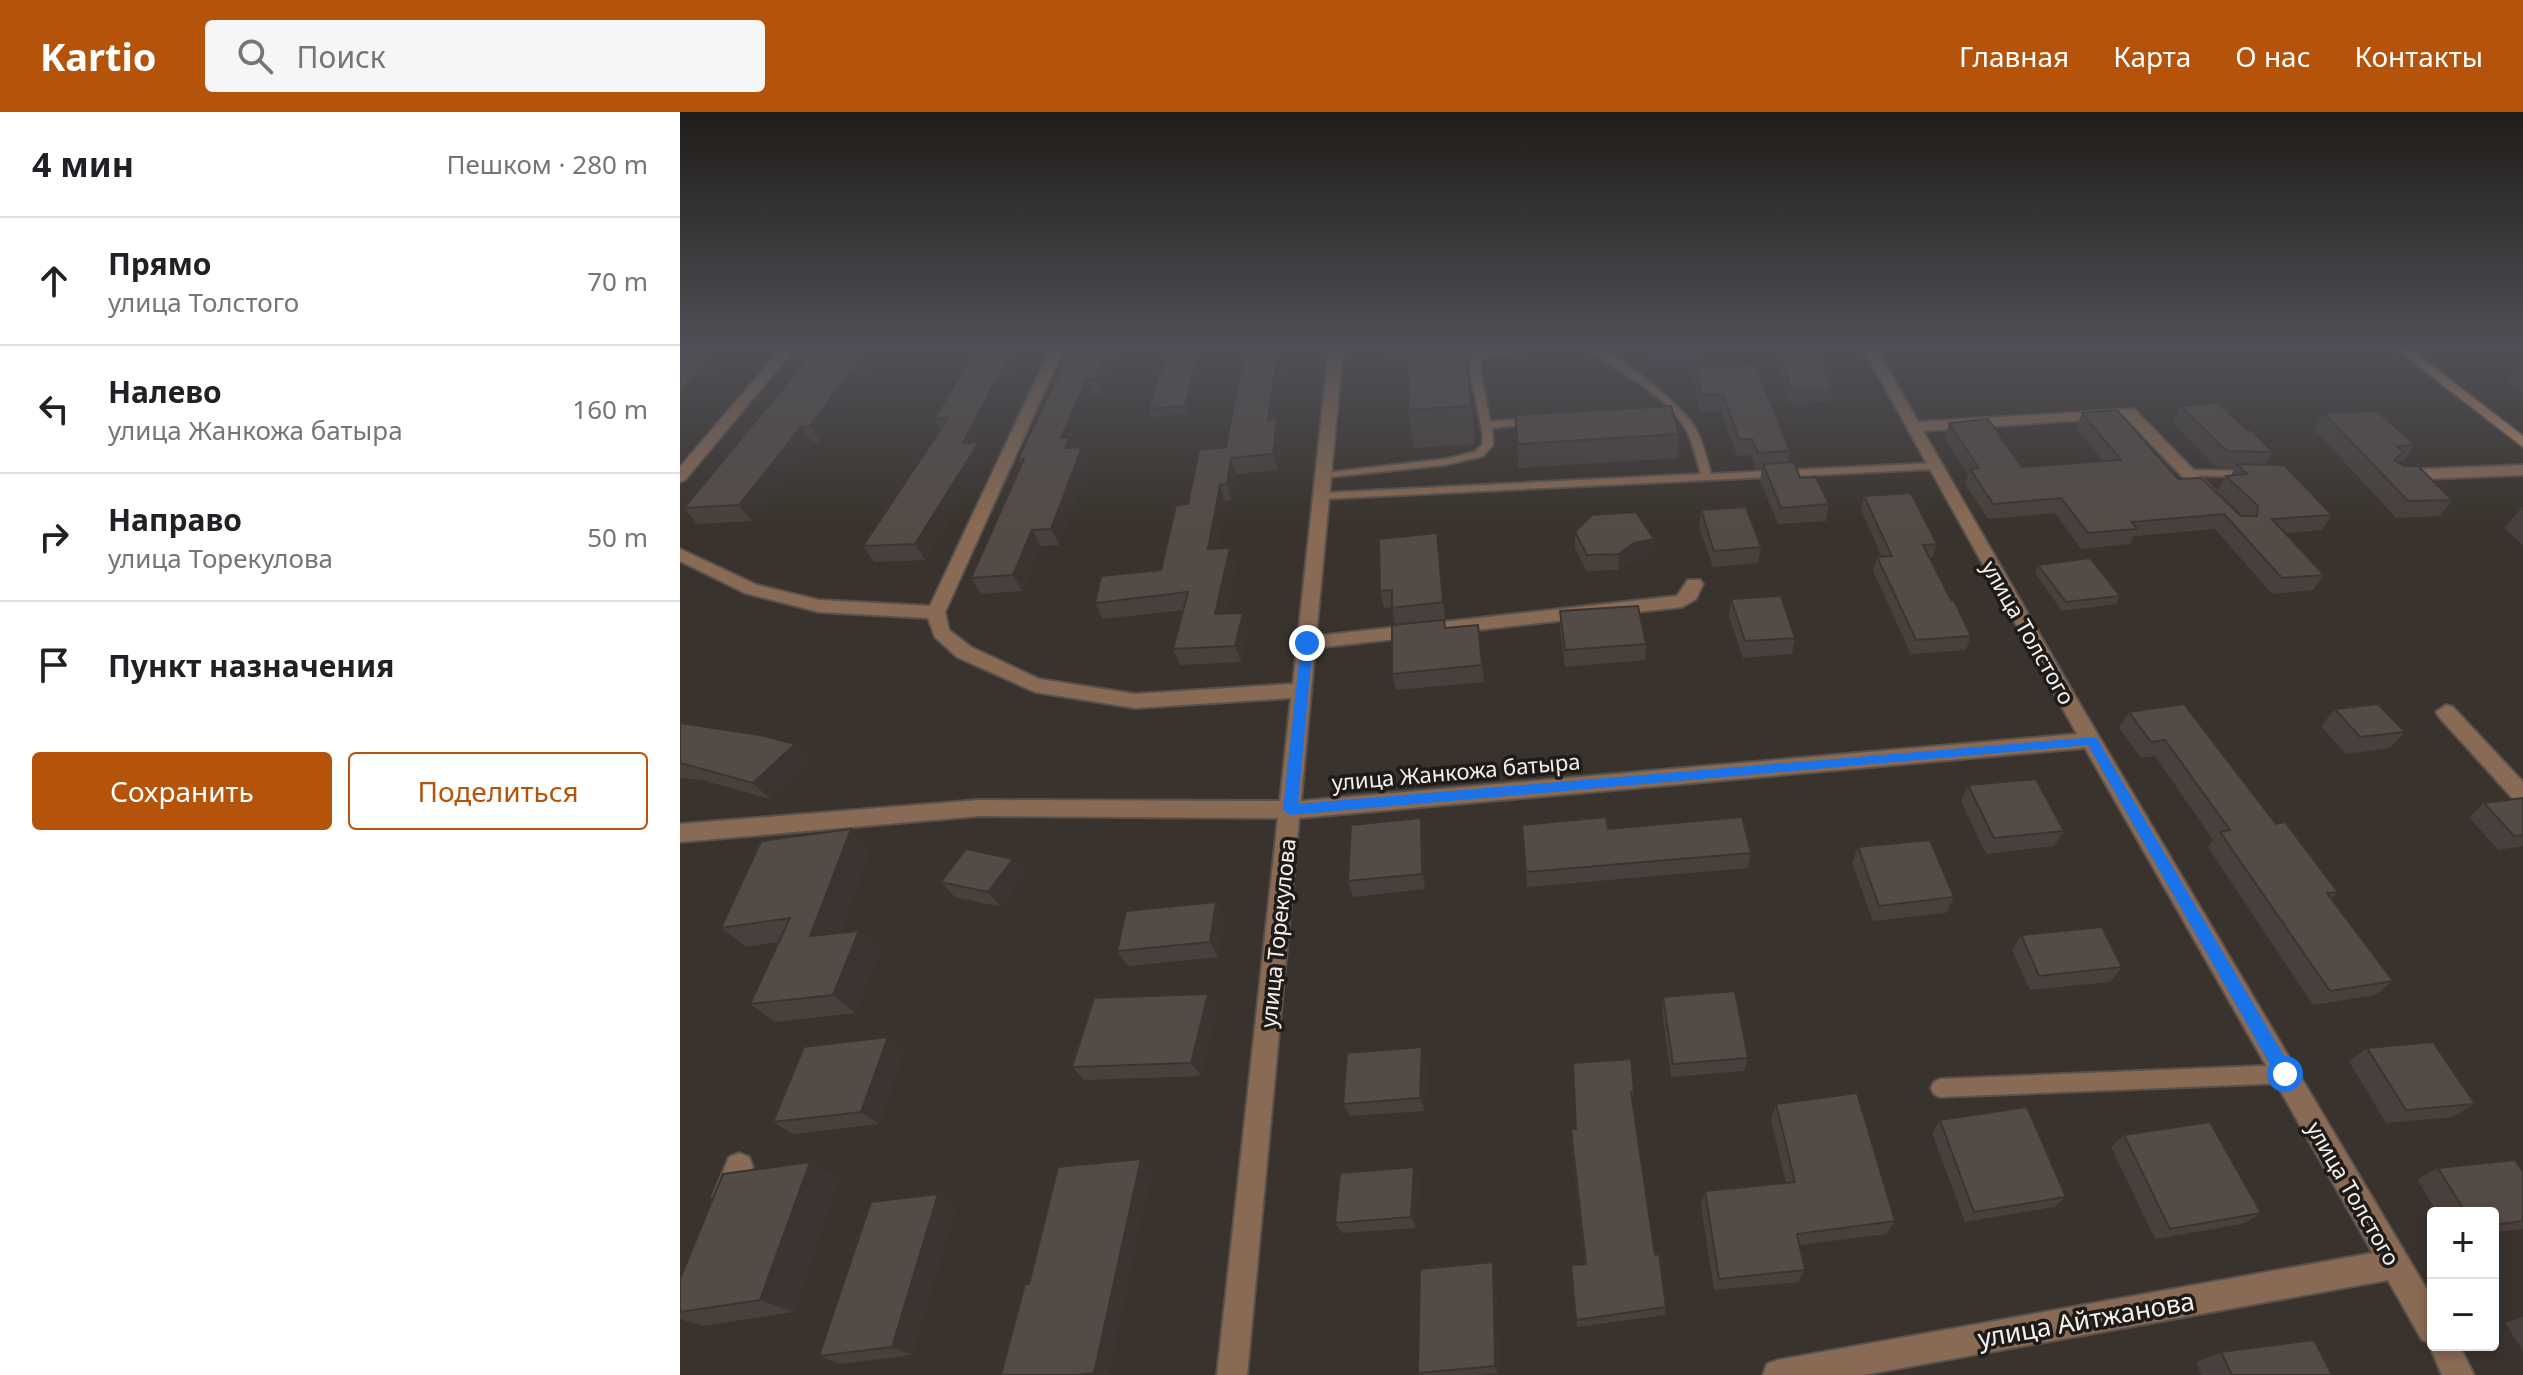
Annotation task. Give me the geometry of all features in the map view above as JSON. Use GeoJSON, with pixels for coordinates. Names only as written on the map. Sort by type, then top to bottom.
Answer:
{"type":"FeatureCollection","features":[{"type":"Feature","properties":{"kind":"main road"},"geometry":{"type":"LineString","coordinates":[[2477,407],[2523,443]]}},
{"type":"Feature","properties":{"kind":"street"},"geometry":{"type":"LineString","coordinates":[[680,477],[739,407]]}},
{"type":"Feature","properties":{"kind":"street"},"geometry":{"type":"LineString","coordinates":[[1031,407],[936,612],[941,633],[964,652],[1035,685],[1135,701],[1302,690]]}},
{"type":"Feature","properties":{"kind":"street","name":"улица Торекулова"},"geometry":{"type":"LineString","coordinates":[[1232,1375],[1330,407]]}},
{"type":"Feature","properties":{"kind":"street","name":"улица Толстого"},"geometry":{"type":"LineString","coordinates":[[1902,407],[2427,1319]]}},
{"type":"Feature","properties":{"kind":"street"},"geometry":{"type":"LineString","coordinates":[[1913,427],[2129,412],[2218,504]]}},
{"type":"Feature","properties":{"kind":"street"},"geometry":{"type":"LineString","coordinates":[[2394,475],[2523,470]]}},
{"type":"Feature","properties":{"kind":"street"},"geometry":{"type":"LineString","coordinates":[[680,554],[751,589],[819,606],[936,612]]}},
{"type":"Feature","properties":{"kind":"street"},"geometry":{"type":"LineString","coordinates":[[1307,643],[1682,601],[1690,595],[1694,584]]}},
{"type":"Feature","properties":{"kind":"street"},"geometry":{"type":"LineString","coordinates":[[2446,712],[2523,796]]}},
{"type":"Feature","properties":{"kind":"street","name":"улица Жанкожа батыра"},"geometry":{"type":"LineString","coordinates":[[680,833],[979,808],[1290,810],[2091,740]]}},
{"type":"Feature","properties":{"kind":"street"},"geometry":{"type":"LineString","coordinates":[[718,1221],[739,1167]]}},
{"type":"Feature","properties":{"kind":"street","name":"улица Айтжанова"},"geometry":{"type":"LineString","coordinates":[[1778,1375],[1875,1366],[2395,1264]]}},
{"type":"Feature","properties":{"kind":"street"},"geometry":{"type":"LineString","coordinates":[[2445,1351],[2459,1375]]}},
{"type":"Feature","properties":{"kind":"lane"},"geometry":{"type":"LineString","coordinates":[[1323,486],[1479,454],[1488,445],[1483,407]]}},
{"type":"Feature","properties":{"kind":"lane"},"geometry":{"type":"LineString","coordinates":[[1669,407],[1688,424],[1707,477]]}},
{"type":"Feature","properties":{"kind":"lane"},"geometry":{"type":"LineString","coordinates":[[1657,411],[1672,410]]}},
{"type":"Feature","properties":{"kind":"lane"},"geometry":{"type":"LineString","coordinates":[[1487,425],[1548,420]]}},
{"type":"Feature","properties":{"kind":"lane"},"geometry":{"type":"LineString","coordinates":[[1323,486],[1707,477],[1935,466]]}},
{"type":"Feature","properties":{"kind":"lane"},"geometry":{"type":"LineString","coordinates":[[2185,473],[2261,474]]}},
{"type":"Feature","properties":{"kind":"lane"},"geometry":{"type":"LineString","coordinates":[[1940,1088],[2285,1074]]}},
{"type":"Feature","properties":{"kind":"building"},"geometry":{"type":"Polygon","coordinates":[[[767,407],[824,407],[810,426],[801,427],[739,505],[684,508],[767,407]]]}},
{"type":"Feature","properties":{"kind":"building"},"geometry":{"type":"Polygon","coordinates":[[[941,407],[982,407],[963,443],[979,442],[915,544],[863,546],[948,418],[934,419],[941,407]]]}},
{"type":"Feature","properties":{"kind":"building"},"geometry":{"type":"Polygon","coordinates":[[[1043,407],[1074,407],[1061,438],[1070,438],[1065,448],[1082,447],[1051,529],[1032,530],[1013,575],[971,578],[1024,459],[1018,459],[1043,407]]]}},
{"type":"Feature","properties":{"kind":"building"},"geometry":{"type":"Polygon","coordinates":[[[1234,407],[1270,407],[1268,420],[1277,419],[1273,454],[1231,458],[1227,484],[1220,485],[1208,549],[1230,548],[1215,614],[1243,613],[1235,646],[1173,649],[1188,592],[1095,603],[1101,576],[1161,570],[1176,505],[1188,504],[1199,450],[1226,447],[1234,407]]]}},
{"type":"Feature","properties":{"kind":"building"},"geometry":{"type":"Polygon","coordinates":[[[1408,407],[1456,407],[1408,410],[1408,407]]]}},
{"type":"Feature","properties":{"kind":"building"},"geometry":{"type":"Polygon","coordinates":[[[1671,407],[1679,434],[1518,444],[1515,415],[1671,407]]]}},
{"type":"Feature","properties":{"kind":"building"},"geometry":{"type":"Polygon","coordinates":[[[1727,407],[1772,407],[1790,451],[1758,453],[1752,439],[1739,439],[1727,407]]]}},
{"type":"Feature","properties":{"kind":"building"},"geometry":{"type":"Polygon","coordinates":[[[2182,407],[2222,407],[2273,452],[2226,451],[2182,407]]]}},
{"type":"Feature","properties":{"kind":"building"},"geometry":{"type":"Polygon","coordinates":[[[2117,410],[2178,479],[2201,478],[2241,516],[2257,516],[2258,506],[2226,476],[2247,474],[2237,464],[2284,465],[2332,515],[2272,519],[2324,575],[2282,578],[2224,514],[2132,522],[2137,529],[2088,533],[2061,498],[1993,504],[1970,469],[1979,468],[1949,423],[1988,419],[2022,467],[2121,460],[2082,413],[2117,410]]]}},
{"type":"Feature","properties":{"kind":"building"},"geometry":{"type":"Polygon","coordinates":[[[2377,411],[2415,445],[2397,446],[2403,452],[2394,460],[2404,466],[2418,466],[2452,500],[2408,501],[2324,413],[2377,411]]]}},
{"type":"Feature","properties":{"kind":"building"},"geometry":{"type":"Polygon","coordinates":[[[1794,462],[1800,478],[1816,477],[1829,504],[1781,508],[1763,464],[1794,462]]]}},
{"type":"Feature","properties":{"kind":"building"},"geometry":{"type":"Polygon","coordinates":[[[1911,493],[1937,544],[1923,545],[1971,636],[1916,640],[1877,557],[1892,556],[1864,496],[1911,493]]]}},
{"type":"Feature","properties":{"kind":"building"},"geometry":{"type":"Polygon","coordinates":[[[1746,507],[1761,547],[1714,551],[1701,510],[1746,507]]]}},
{"type":"Feature","properties":{"kind":"building"},"geometry":{"type":"Polygon","coordinates":[[[1636,512],[1654,539],[1634,543],[1619,554],[1587,555],[1575,532],[1592,515],[1636,512]]]}},
{"type":"Feature","properties":{"kind":"building"},"geometry":{"type":"Polygon","coordinates":[[[1437,533],[1443,602],[1392,608],[1392,590],[1380,591],[1379,539],[1437,533]]]}},
{"type":"Feature","properties":{"kind":"building"},"geometry":{"type":"Polygon","coordinates":[[[2090,558],[2120,596],[2066,602],[2038,565],[2090,558]]]}},
{"type":"Feature","properties":{"kind":"building"},"geometry":{"type":"Polygon","coordinates":[[[1781,596],[1795,638],[1745,641],[1731,599],[1781,596]]]}},
{"type":"Feature","properties":{"kind":"building"},"geometry":{"type":"Polygon","coordinates":[[[1638,606],[1646,644],[1565,650],[1560,611],[1638,606]]]}},
{"type":"Feature","properties":{"kind":"building"},"geometry":{"type":"Polygon","coordinates":[[[1444,620],[1445,628],[1478,625],[1482,665],[1392,674],[1392,625],[1444,620]]]}},
{"type":"Feature","properties":{"kind":"building"},"geometry":{"type":"Polygon","coordinates":[[[2184,704],[2276,824],[2285,822],[2338,892],[2327,893],[2393,981],[2330,991],[2220,832],[2230,830],[2165,740],[2151,742],[2129,712],[2184,704]]]}},
{"type":"Feature","properties":{"kind":"building"},"geometry":{"type":"Polygon","coordinates":[[[2378,704],[2405,732],[2360,737],[2335,709],[2378,704]]]}},
{"type":"Feature","properties":{"kind":"building"},"geometry":{"type":"Polygon","coordinates":[[[680,723],[795,744],[753,783],[680,763],[680,723]]]}},
{"type":"Feature","properties":{"kind":"building"},"geometry":{"type":"Polygon","coordinates":[[[2036,779],[2064,831],[1994,838],[1968,785],[2036,779]]]}},
{"type":"Feature","properties":{"kind":"building"},"geometry":{"type":"Polygon","coordinates":[[[2523,798],[2523,835],[2514,836],[2484,803],[2523,798]]]}},
{"type":"Feature","properties":{"kind":"building"},"geometry":{"type":"Polygon","coordinates":[[[1606,817],[1608,829],[1742,817],[1751,853],[1526,872],[1522,825],[1606,817]]]}},
{"type":"Feature","properties":{"kind":"building"},"geometry":{"type":"Polygon","coordinates":[[[1421,818],[1422,874],[1348,881],[1351,825],[1421,818]]]}},
{"type":"Feature","properties":{"kind":"building"},"geometry":{"type":"Polygon","coordinates":[[[851,829],[810,936],[859,931],[833,995],[750,1004],[790,918],[721,928],[761,841],[851,829]]]}},
{"type":"Feature","properties":{"kind":"building"},"geometry":{"type":"Polygon","coordinates":[[[1930,840],[1954,897],[1879,906],[1858,847],[1930,840]]]}},
{"type":"Feature","properties":{"kind":"building"},"geometry":{"type":"Polygon","coordinates":[[[966,849],[1013,859],[988,892],[941,882],[966,849]]]}},
{"type":"Feature","properties":{"kind":"building"},"geometry":{"type":"Polygon","coordinates":[[[1216,902],[1210,942],[1117,951],[1126,911],[1216,902]]]}},
{"type":"Feature","properties":{"kind":"building"},"geometry":{"type":"Polygon","coordinates":[[[2102,927],[2122,967],[2039,976],[2021,935],[2102,927]]]}},
{"type":"Feature","properties":{"kind":"building"},"geometry":{"type":"Polygon","coordinates":[[[1735,991],[1748,1058],[1673,1064],[1663,997],[1735,991]]]}},
{"type":"Feature","properties":{"kind":"building"},"geometry":{"type":"Polygon","coordinates":[[[1208,994],[1191,1063],[1072,1067],[1094,998],[1208,994]]]}},
{"type":"Feature","properties":{"kind":"building"},"geometry":{"type":"Polygon","coordinates":[[[888,1037],[861,1112],[773,1122],[804,1047],[888,1037]]]}},
{"type":"Feature","properties":{"kind":"building"},"geometry":{"type":"Polygon","coordinates":[[[2433,1042],[2475,1104],[2406,1110],[2367,1048],[2433,1042]]]}},
{"type":"Feature","properties":{"kind":"building"},"geometry":{"type":"Polygon","coordinates":[[[1422,1047],[1420,1098],[1343,1104],[1347,1053],[1422,1047]]]}},
{"type":"Feature","properties":{"kind":"building"},"geometry":{"type":"Polygon","coordinates":[[[1631,1059],[1634,1092],[1631,1092],[1655,1255],[1659,1254],[1666,1307],[1576,1320],[1571,1265],[1586,1264],[1571,1129],[1576,1129],[1573,1063],[1631,1059]]]}},
{"type":"Feature","properties":{"kind":"building"},"geometry":{"type":"Polygon","coordinates":[[[1857,1093],[1895,1221],[1797,1234],[1805,1270],[1719,1279],[1705,1191],[1795,1182],[1776,1104],[1857,1093]]]}},
{"type":"Feature","properties":{"kind":"building"},"geometry":{"type":"Polygon","coordinates":[[[2027,1107],[2066,1197],[1974,1212],[1940,1120],[2027,1107]]]}},
{"type":"Feature","properties":{"kind":"building"},"geometry":{"type":"Polygon","coordinates":[[[2210,1122],[2261,1213],[2170,1229],[2124,1135],[2210,1122]]]}},
{"type":"Feature","properties":{"kind":"building"},"geometry":{"type":"Polygon","coordinates":[[[1141,1159],[1094,1373],[1001,1375],[1025,1284],[1029,1284],[1058,1167],[1141,1159]]]}},
{"type":"Feature","properties":{"kind":"building"},"geometry":{"type":"Polygon","coordinates":[[[2515,1160],[2523,1172],[2523,1221],[2499,1224],[2499,1207],[2462,1207],[2438,1168],[2515,1160]]]}},
{"type":"Feature","properties":{"kind":"building"},"geometry":{"type":"Polygon","coordinates":[[[810,1162],[760,1300],[680,1312],[680,1279],[723,1174],[810,1162]]]}},
{"type":"Feature","properties":{"kind":"building"},"geometry":{"type":"Polygon","coordinates":[[[1414,1167],[1411,1217],[1335,1223],[1340,1173],[1414,1167]]]}},
{"type":"Feature","properties":{"kind":"building"},"geometry":{"type":"Polygon","coordinates":[[[938,1194],[892,1347],[819,1356],[871,1202],[938,1194]]]}},
{"type":"Feature","properties":{"kind":"building"},"geometry":{"type":"Polygon","coordinates":[[[1493,1262],[1495,1366],[1418,1373],[1420,1269],[1493,1262]]]}},
{"type":"Feature","properties":{"kind":"building"},"geometry":{"type":"Polygon","coordinates":[[[2314,1340],[2332,1375],[2232,1375],[2221,1352],[2314,1340]]]}},
{"type":"Feature","properties":{"kind":"route"},"geometry":{"type":"LineString","coordinates":[[1307,643],[1290,810],[2091,740],[2285,1074]]}}]}
